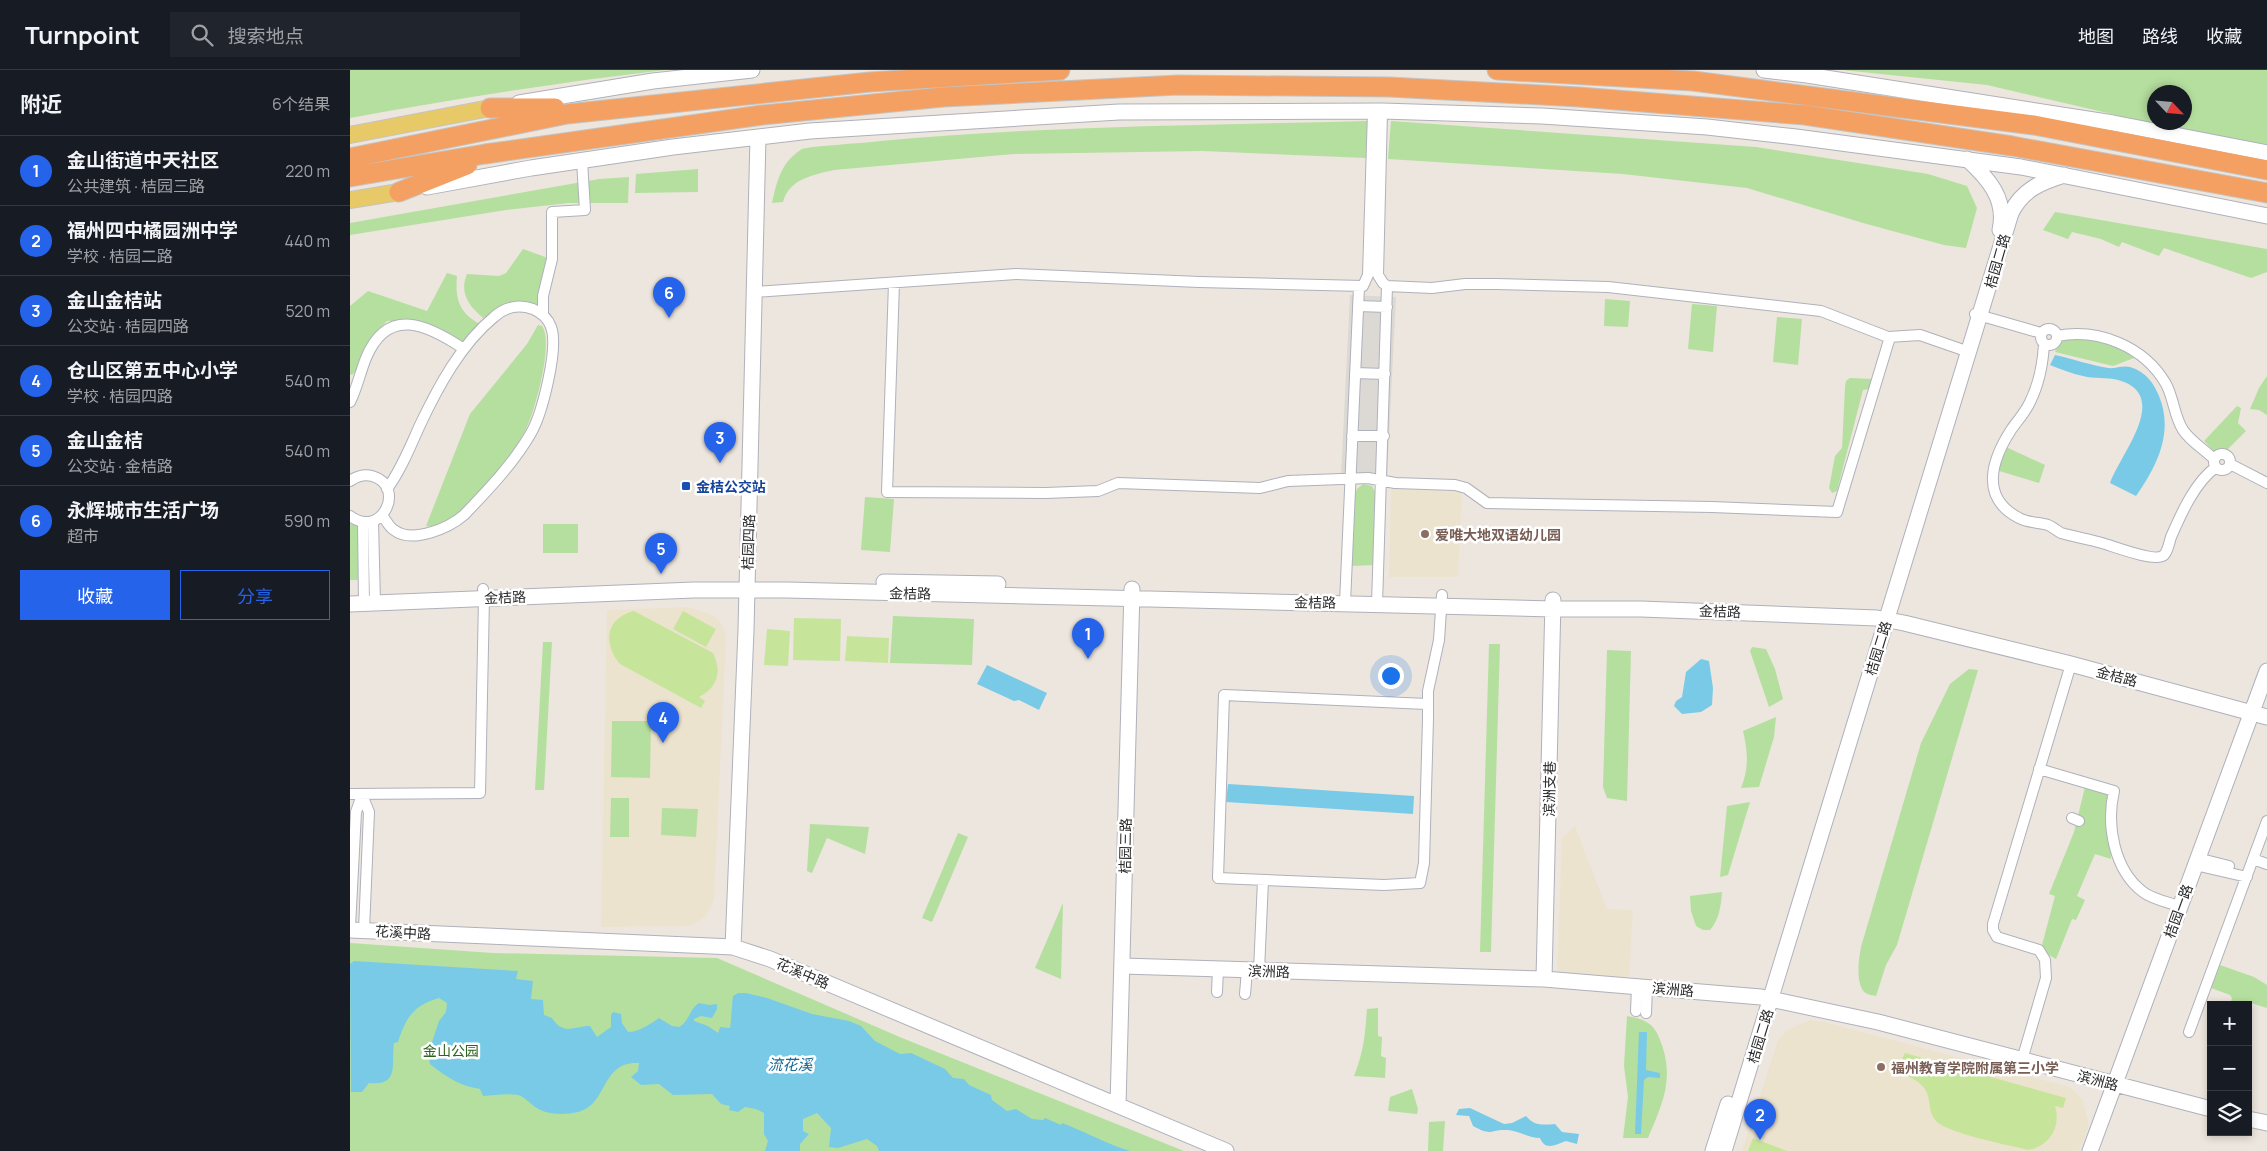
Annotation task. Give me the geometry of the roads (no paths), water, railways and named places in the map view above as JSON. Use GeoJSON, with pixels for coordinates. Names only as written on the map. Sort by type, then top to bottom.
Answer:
{"type":"FeatureCollection","features":[{"type":"Feature","properties":{"kind":"highway"},"geometry":{"type":"LineString","coordinates":[[350,158],[567,114],[870,82],[1060,70]]}},
{"type":"Feature","properties":{"kind":"highway"},"geometry":{"type":"LineString","coordinates":[[1497,70],[1693,81],[2034,125],[2267,170]]}},
{"type":"Feature","properties":{"kind":"highway"},"geometry":{"type":"LineString","coordinates":[[350,177],[527,148],[762,115],[943,97],[1178,84],[1389,87],[1579,97],[1805,115],[2012,146],[2267,193]]}},
{"type":"Feature","properties":{"kind":"highway"},"geometry":{"type":"LineString","coordinates":[[490,108],[621,108]]}},
{"type":"Feature","properties":{"kind":"highway"},"geometry":{"type":"LineString","coordinates":[[399,192],[470,164],[527,148]]}},
{"type":"Feature","properties":{"kind":"main road"},"geometry":{"type":"LineString","coordinates":[[350,134],[490,108]]}},
{"type":"Feature","properties":{"kind":"main road"},"geometry":{"type":"LineString","coordinates":[[350,200],[399,192]]}},
{"type":"Feature","properties":{"kind":"street"},"geometry":{"type":"LineString","coordinates":[[490,108],[653,81],[752,70]]}},
{"type":"Feature","properties":{"kind":"street"},"geometry":{"type":"LineString","coordinates":[[1764,70],[1807,75],[2113,123],[2267,153]]}},
{"type":"Feature","properties":{"kind":"street"},"geometry":{"type":"LineString","coordinates":[[1378,111],[1378,275],[1387,286],[1432,288],[1465,284],[1496,284],[1608,287],[1821,311],[1890,338],[1920,335],[1966,351]]}},
{"type":"Feature","properties":{"kind":"street"},"geometry":{"type":"LineString","coordinates":[[754,292],[1016,274],[1359,287],[1366,283],[1368,275],[1378,111]]}},
{"type":"Feature","properties":{"kind":"street"},"geometry":{"type":"LineString","coordinates":[[399,192],[694,144],[810,132],[1119,112],[1378,111],[1542,116],[1707,127],[1967,159],[2067,175],[2267,216]]}},
{"type":"Feature","properties":{"kind":"street","name":"桔园四路"},"geometry":{"type":"LineString","coordinates":[[733,947],[747,585],[758,137]]}},
{"type":"Feature","properties":{"kind":"street","name":"桔园二路"},"geometry":{"type":"LineString","coordinates":[[1967,159],[1992,185],[2002,213],[1998,236],[1977,315]]}},
{"type":"Feature","properties":{"kind":"street"},"geometry":{"type":"LineString","coordinates":[[382,515],[394,530],[401,534],[415,535],[436,531],[456,521],[464,515],[506,467],[531,434],[544,398],[551,362],[553,335],[551,327],[543,314],[544,296],[552,259],[552,212],[585,210],[582,161]]}},
{"type":"Feature","properties":{"kind":"street","name":"桔园二路"},"geometry":{"type":"LineString","coordinates":[[1724,1151],[1766,998],[1883,614],[2008,222],[2015,205],[2026,192],[2036,186],[2067,175]]}},
{"type":"Feature","properties":{"kind":"street"},"geometry":{"type":"LineString","coordinates":[[894,283],[887,492],[1045,493],[1098,491],[1118,483],[1260,488],[1288,481],[1368,478],[1382,482],[1455,484],[1466,488],[1487,503],[1712,507],[1836,512],[1890,338]]}},
{"type":"Feature","properties":{"kind":"street"},"geometry":{"type":"LineString","coordinates":[[1377,599],[1384,436],[1387,286]]}},
{"type":"Feature","properties":{"kind":"street"},"geometry":{"type":"LineString","coordinates":[[1345,598],[1359,287]]}},
{"type":"Feature","properties":{"kind":"street"},"geometry":{"type":"LineString","coordinates":[[1358,306],[1387,307]]}},
{"type":"Feature","properties":{"kind":"street"},"geometry":{"type":"LineString","coordinates":[[387,489],[396,476],[435,397],[464,349],[495,316],[509,308],[523,307],[543,314]]}},
{"type":"Feature","properties":{"kind":"street"},"geometry":{"type":"LineString","coordinates":[[1977,315],[2054,343],[2057,336],[2078,334],[2104,337],[2138,354],[2154,368],[2165,383],[2184,432],[2215,463],[2224,470],[2230,464],[2267,482]]}},
{"type":"Feature","properties":{"kind":"street"},"geometry":{"type":"LineString","coordinates":[[350,401],[370,348],[382,334],[396,325],[413,325],[431,329],[464,349]]}},
{"type":"Feature","properties":{"kind":"street"},"geometry":{"type":"LineString","coordinates":[[2043,338],[2035,392],[2027,408],[2005,440],[1992,476],[1991,485],[1994,492],[2013,515],[2028,522],[2048,525],[2070,535],[2144,555],[2160,557],[2165,554],[2178,523],[2196,490],[2215,463]]}},
{"type":"Feature","properties":{"kind":"street"},"geometry":{"type":"LineString","coordinates":[[1355,373],[1385,374]]}},
{"type":"Feature","properties":{"kind":"street"},"geometry":{"type":"LineString","coordinates":[[1352,436],[1384,436]]}},
{"type":"Feature","properties":{"kind":"street"},"geometry":{"type":"LineString","coordinates":[[350,480],[362,475],[378,478],[387,489],[389,498],[388,506],[382,515],[368,522],[350,516]]}},
{"type":"Feature","properties":{"kind":"street"},"geometry":{"type":"LineString","coordinates":[[363,599],[368,522]]}},
{"type":"Feature","properties":{"kind":"street","name":"金桔路"},"geometry":{"type":"LineString","coordinates":[[363,599],[747,585],[1345,598],[1660,609],[1883,614],[2071,664],[2258,708],[2267,717]]}},
{"type":"Feature","properties":{"kind":"street","name":"桔园三路"},"geometry":{"type":"LineString","coordinates":[[1118,1105],[1132,593]]}},
{"type":"Feature","properties":{"kind":"street"},"geometry":{"type":"LineString","coordinates":[[350,794],[480,793],[484,594]]}},
{"type":"Feature","properties":{"kind":"street"},"geometry":{"type":"LineString","coordinates":[[1427,704],[1224,695],[1218,878],[1371,885],[1420,883],[1424,850],[1427,704],[1439,640],[1441,601]]}},
{"type":"Feature","properties":{"kind":"street","name":"滨洲支巷"},"geometry":{"type":"LineString","coordinates":[[1544,979],[1553,604]]}},
{"type":"Feature","properties":{"kind":"street"},"geometry":{"type":"LineString","coordinates":[[1883,614],[2258,708]]}},
{"type":"Feature","properties":{"kind":"street"},"geometry":{"type":"LineString","coordinates":[[2022,1060],[2046,978],[2045,960],[2039,950],[1997,936],[1993,930],[1993,924],[2071,664]]}},
{"type":"Feature","properties":{"kind":"street","name":"桔园一路"},"geometry":{"type":"LineString","coordinates":[[2090,1151],[2196,861],[2258,708],[2267,671]]}},
{"type":"Feature","properties":{"kind":"street"},"geometry":{"type":"LineString","coordinates":[[2039,769],[2114,791],[2111,808],[2114,846],[2121,865],[2130,879],[2144,893],[2179,906]]}},
{"type":"Feature","properties":{"kind":"street"},"geometry":{"type":"LineString","coordinates":[[355,929],[369,812],[362,795]]}},
{"type":"Feature","properties":{"kind":"street"},"geometry":{"type":"LineString","coordinates":[[2189,1032],[2267,821]]}},
{"type":"Feature","properties":{"kind":"street"},"geometry":{"type":"LineString","coordinates":[[2253,859],[2267,864]]}},
{"type":"Feature","properties":{"kind":"street"},"geometry":{"type":"LineString","coordinates":[[2196,861],[2248,874]]}},
{"type":"Feature","properties":{"kind":"street"},"geometry":{"type":"LineString","coordinates":[[1245,994],[1253,971],[1263,880]]}},
{"type":"Feature","properties":{"kind":"street","name":"花溪中路"},"geometry":{"type":"LineString","coordinates":[[355,929],[733,947],[770,959],[1226,1151]]}},
{"type":"Feature","properties":{"kind":"street","name":"滨洲路"},"geometry":{"type":"LineString","coordinates":[[1122,966],[1544,979],[1766,998],[1843,1014],[2207,1108]]}},
{"type":"Feature","properties":{"kind":"street"},"geometry":{"type":"LineString","coordinates":[[1217,992],[1218,969]]}},
{"type":"Feature","properties":{"kind":"street"},"geometry":{"type":"LineString","coordinates":[[1641,1012],[1642,987]]}},
{"type":"Feature","properties":{"kind":"street","name":"桔园二路"},"geometry":{"type":"LineString","coordinates":[[1713,1151],[1766,998]]}},
{"type":"Feature","properties":{"kind":"street"},"geometry":{"type":"LineString","coordinates":[[2252,1119],[2267,1123]]}},
{"type":"Feature","properties":{"kind":"water"},"geometry":{"type":"Polygon","coordinates":[[[2055,355],[2108,368],[2130,367],[2145,375],[2154,386],[2163,409],[2164,436],[2151,473],[2136,496],[2110,483],[2138,426],[2142,411],[2141,398],[2134,388],[2118,380],[2079,375],[2050,365],[2055,355]]]}},
{"type":"Feature","properties":{"kind":"water"},"geometry":{"type":"Polygon","coordinates":[[[1701,659],[1709,661],[1713,688],[1712,705],[1701,712],[1682,714],[1674,706],[1676,701],[1682,697],[1686,672],[1701,659]]]}},
{"type":"Feature","properties":{"kind":"water"},"geometry":{"type":"Polygon","coordinates":[[[987,665],[1047,693],[1039,710],[977,684],[987,665]]]}},
{"type":"Feature","properties":{"kind":"water"},"geometry":{"type":"Polygon","coordinates":[[[1228,784],[1414,796],[1413,814],[1226,802],[1228,784]]]}},
{"type":"Feature","properties":{"kind":"water","name":"流花溪"},"geometry":{"type":"Polygon","coordinates":[[[354,961],[518,971],[516,979],[533,981],[531,999],[543,1000],[544,1015],[552,1018],[561,1027],[569,1029],[590,1026],[597,1037],[611,1027],[611,1015],[613,1012],[621,1014],[622,1023],[628,1032],[632,1032],[659,1018],[672,1026],[679,1027],[699,1003],[717,1004],[717,1009],[712,1018],[701,1016],[694,1019],[694,1021],[708,1026],[718,1033],[720,1027],[730,1028],[733,996],[738,993],[746,993],[767,998],[812,1014],[849,1021],[861,1026],[875,1041],[900,1054],[911,1053],[945,1069],[953,1078],[964,1079],[969,1085],[991,1095],[992,1100],[1007,1111],[1016,1109],[1032,1119],[1043,1120],[1045,1118],[1061,1125],[1062,1123],[1130,1151],[879,1151],[877,1146],[867,1139],[838,1148],[829,1147],[831,1128],[817,1113],[803,1119],[803,1131],[809,1134],[800,1144],[800,1151],[765,1151],[768,1141],[764,1134],[764,1113],[745,1107],[738,1112],[729,1110],[730,1106],[721,1104],[712,1094],[673,1095],[659,1084],[641,1085],[631,1077],[638,1071],[639,1063],[626,1064],[617,1069],[588,1108],[568,1114],[546,1112],[518,1095],[483,1096],[480,1089],[466,1086],[454,1080],[430,1064],[428,1054],[439,1021],[446,1012],[447,1003],[439,998],[417,1008],[408,1019],[398,1042],[394,1043],[393,1066],[390,1077],[386,1081],[379,1083],[369,1083],[362,1092],[351,1092],[350,964],[354,961]]]}},
{"type":"Feature","properties":{"kind":"water"},"geometry":{"type":"Polygon","coordinates":[[[1639,1032],[1647,1032],[1646,1070],[1660,1073],[1660,1078],[1648,1077],[1644,1080],[1641,1134],[1635,1134],[1639,1032]]]}},
{"type":"Feature","properties":{"kind":"water"},"geometry":{"type":"Polygon","coordinates":[[[1470,1108],[1504,1124],[1512,1123],[1526,1116],[1536,1123],[1543,1125],[1555,1124],[1562,1132],[1579,1134],[1577,1144],[1566,1141],[1548,1146],[1540,1138],[1508,1130],[1484,1131],[1473,1126],[1469,1116],[1456,1115],[1459,1109],[1470,1108]]]}},
{"type":"Feature","properties":{"kind":"place","name":"永辉城市生活广场"},"geometry":{"type":"Point","coordinates":[669,318]}},
{"type":"Feature","properties":{"kind":"place","name":"金山金桔站"},"geometry":{"type":"Point","coordinates":[720,463]}},
{"type":"Feature","properties":{"kind":"place","name":"金桔公交站"},"geometry":{"type":"Point","coordinates":[686,486]}},
{"type":"Feature","properties":{"kind":"place","name":"爱唯大地双语幼儿园"},"geometry":{"type":"Point","coordinates":[1425,534]}},
{"type":"Feature","properties":{"kind":"place","name":"金山金桔"},"geometry":{"type":"Point","coordinates":[661,574]}},
{"type":"Feature","properties":{"kind":"place","name":"金山街道中天社区"},"geometry":{"type":"Point","coordinates":[1088,659]}},
{"type":"Feature","properties":{"kind":"place","name":"仓山区第五中心小学"},"geometry":{"type":"Point","coordinates":[663,743]}},
{"type":"Feature","properties":{"kind":"place","name":"福州教育学院附属第三小学"},"geometry":{"type":"Point","coordinates":[1881,1067]}},
{"type":"Feature","properties":{"kind":"place","name":"福州四中橘园洲中学"},"geometry":{"type":"Point","coordinates":[1760,1140]}},
{"type":"Feature","properties":{"kind":"park label","name":"金山公园"},"geometry":{"type":"Point","coordinates":[451,1050]}}]}
